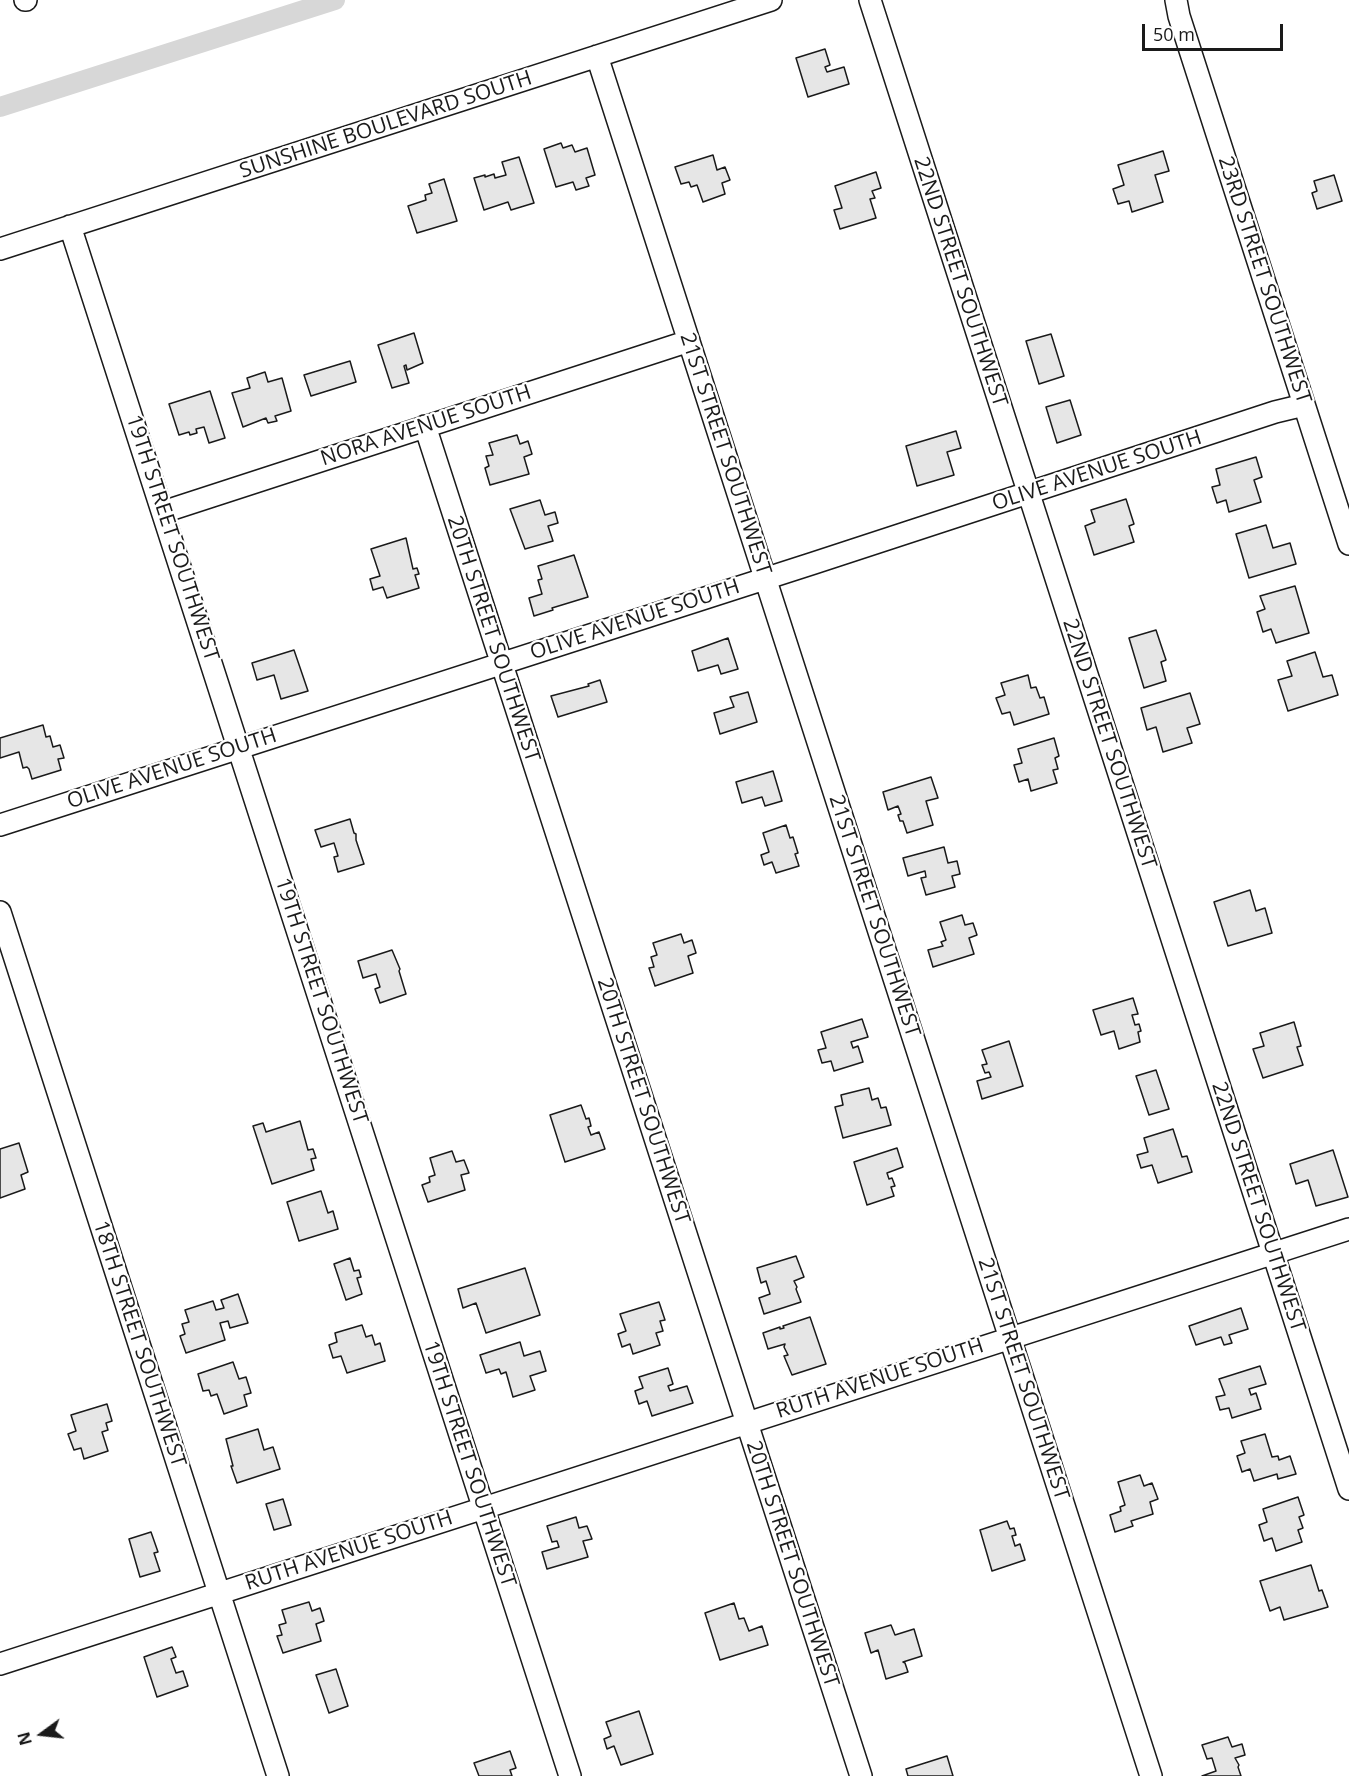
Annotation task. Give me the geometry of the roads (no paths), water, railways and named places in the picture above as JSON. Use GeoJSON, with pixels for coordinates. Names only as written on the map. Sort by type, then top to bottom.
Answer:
{"type":"FeatureCollection","features":[{"type":"Feature","properties":{"kind":"street","name":"SUNSHINE BOULEVARD SOUTH"},"geometry":{"type":"LineString","coordinates":[[0,249],[771,0]]}},
{"type":"Feature","properties":{"kind":"street","name":"22ND STREET SOUTHWEST"},"geometry":{"type":"LineString","coordinates":[[870,0],[1349,1489]]}},
{"type":"Feature","properties":{"kind":"street","name":"23RD STREET SOUTHWEST"},"geometry":{"type":"LineString","coordinates":[[1175,5],[1349,544]]}},
{"type":"Feature","properties":{"kind":"street","name":"21ST STREET SOUTHWEST"},"geometry":{"type":"LineString","coordinates":[[597,56],[1151,1776]]}},
{"type":"Feature","properties":{"kind":"street","name":"19TH STREET SOUTHWEST"},"geometry":{"type":"LineString","coordinates":[[70,226],[240,747],[570,1776]]}},
{"type":"Feature","properties":{"kind":"street","name":"NORA AVENUE SOUTH"},"geometry":{"type":"LineString","coordinates":[[164,512],[688,341]]}},
{"type":"Feature","properties":{"kind":"street","name":"OLIVE AVENUE SOUTH"},"geometry":{"type":"LineString","coordinates":[[0,825],[1304,405]]}},
{"type":"Feature","properties":{"kind":"street","name":"20TH STREET SOUTHWEST"},"geometry":{"type":"LineString","coordinates":[[425,426],[861,1776]]}},
{"type":"Feature","properties":{"kind":"street","name":"18TH STREET SOUTHWEST"},"geometry":{"type":"LineString","coordinates":[[0,912],[278,1776]]}},
{"type":"Feature","properties":{"kind":"street","name":"RUTH AVENUE SOUTH"},"geometry":{"type":"LineString","coordinates":[[0,1664],[68,1644],[219,1592],[1349,1229]]}},
{"type":"Feature","properties":{"kind":"waterway"},"geometry":{"type":"LineString","coordinates":[[0,107],[335,0]]}}]}
